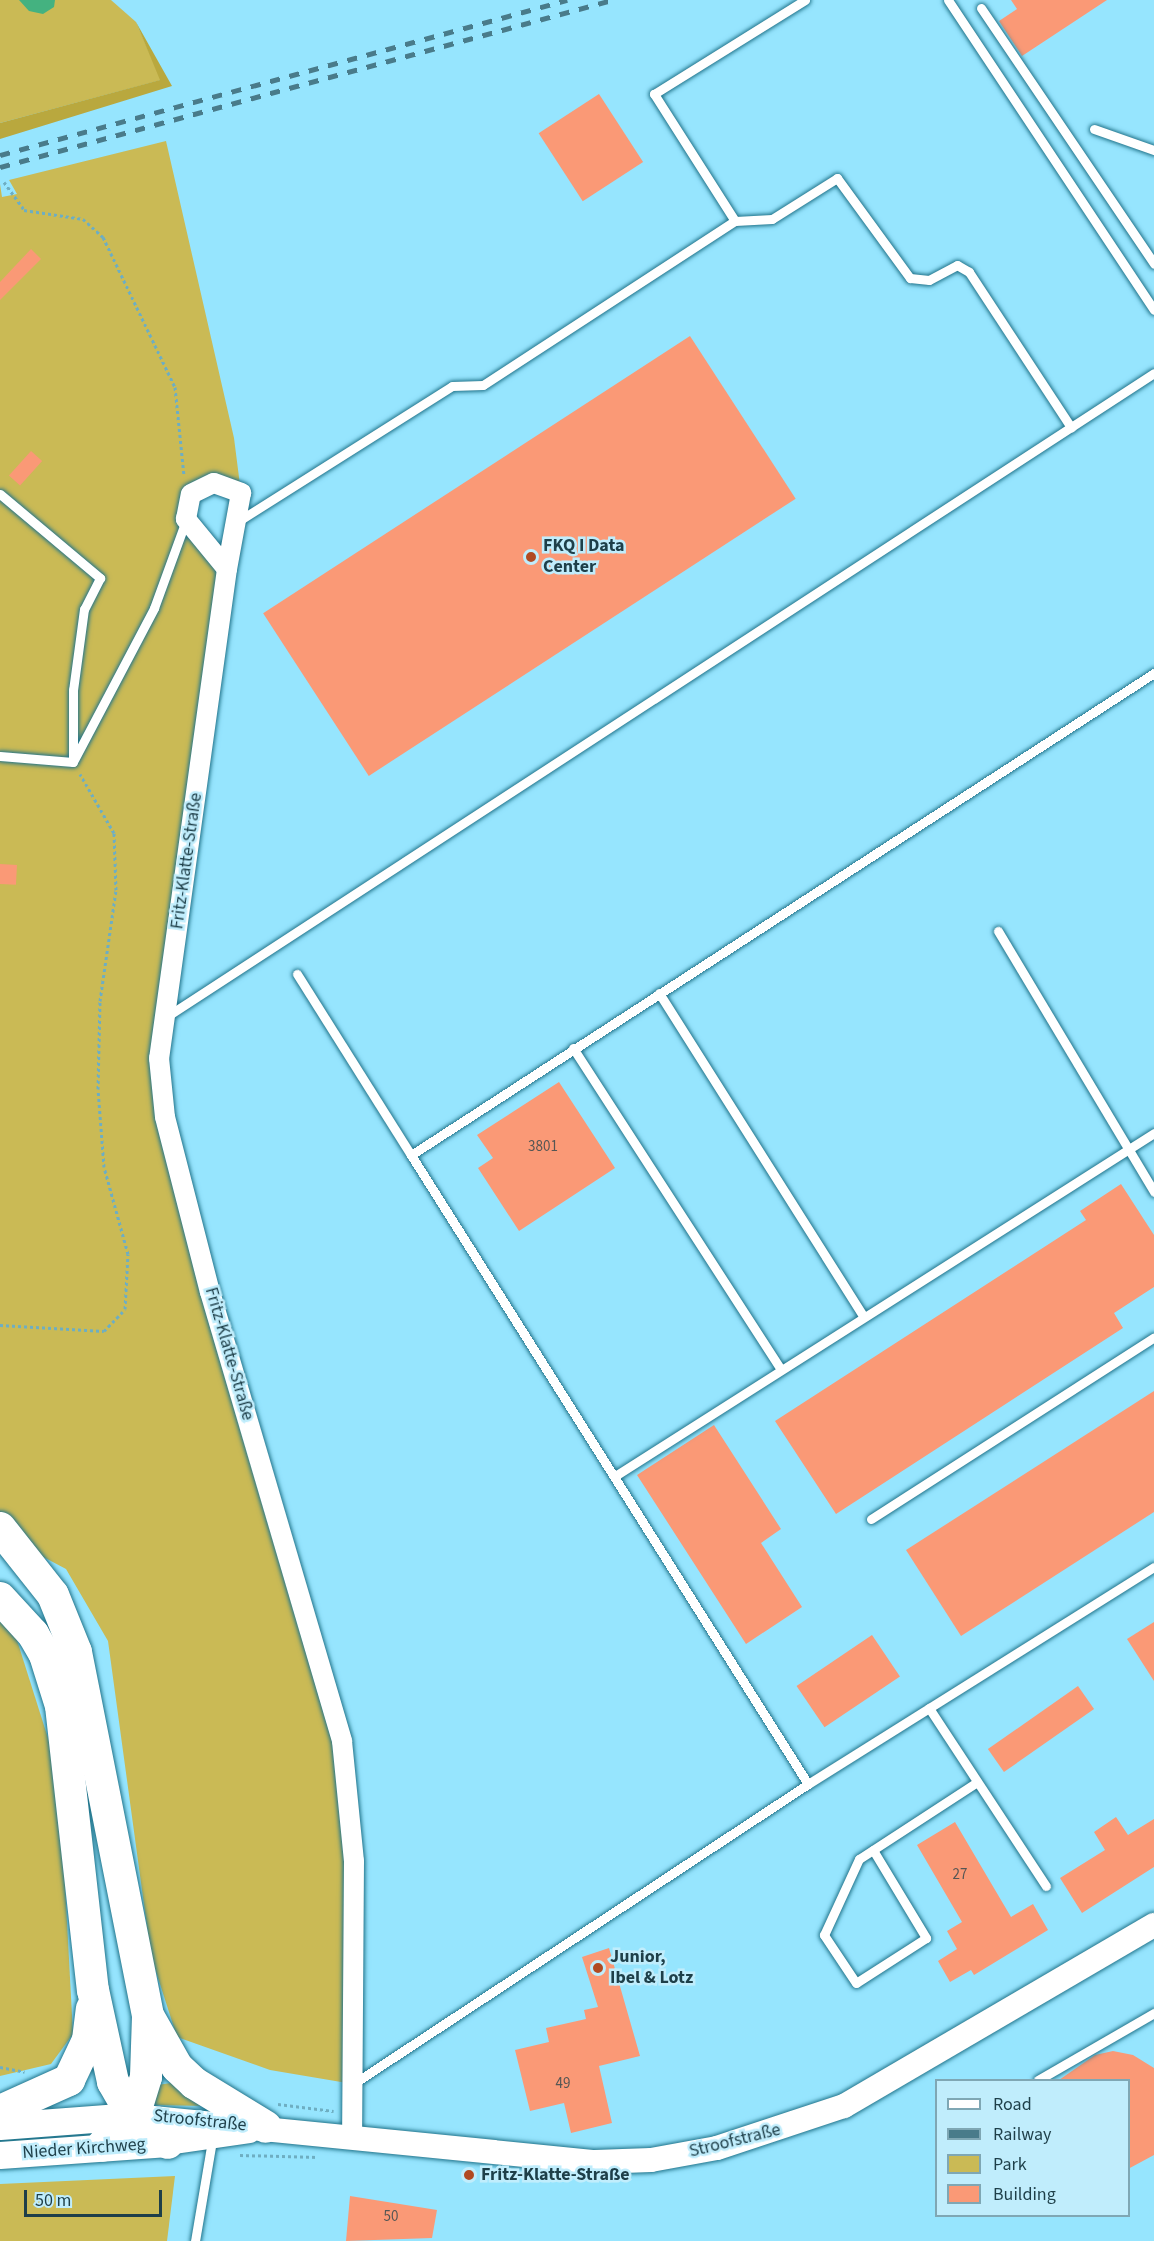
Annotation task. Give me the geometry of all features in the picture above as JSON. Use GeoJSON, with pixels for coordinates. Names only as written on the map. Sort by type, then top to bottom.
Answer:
{"type":"FeatureCollection","features":[{"type":"Feature","properties":{"kind":"highway"},"geometry":{"type":"LineString","coordinates":[[0,1528],[53,1595],[76,1652],[148,2016],[146,2077],[133,2116],[102,2146]]}},
{"type":"Feature","properties":{"kind":"highway"},"geometry":{"type":"LineString","coordinates":[[0,1598],[27,1626],[45,1655],[61,1706],[93,1990],[113,2082],[133,2116],[168,2143]]}},
{"type":"Feature","properties":{"kind":"highway"},"geometry":{"type":"LineString","coordinates":[[0,2111],[69,2080],[88,2040],[93,1990]]}},
{"type":"Feature","properties":{"kind":"highway"},"geometry":{"type":"LineString","coordinates":[[148,2016],[177,2067],[213,2098],[269,2115]]}},
{"type":"Feature","properties":{"kind":"main road","name":"Nieder Kirchweg"},"geometry":{"type":"LineString","coordinates":[[0,2127],[133,2116]]}},
{"type":"Feature","properties":{"kind":"main road","name":"Nieder Kirchweg"},"geometry":{"type":"LineString","coordinates":[[0,2156],[102,2146],[168,2143]]}},
{"type":"Feature","properties":{"kind":"street","name":"Fritz-Klatte-Straße"},"geometry":{"type":"LineString","coordinates":[[191,494],[214,483],[241,493],[227,569],[159,1058],[165,1117],[210,1292],[342,1741],[354,1861],[352,2125]]}},
{"type":"Feature","properties":{"kind":"street"},"geometry":{"type":"LineString","coordinates":[[191,494],[186,519],[227,569]]}},
{"type":"Feature","properties":{"kind":"street","name":"Stroofstraße"},"geometry":{"type":"LineString","coordinates":[[133,2116],[269,2115],[352,2125],[466,2152],[595,2162],[651,2160],[717,2148],[844,2106],[1154,1925]]}},
{"type":"Feature","properties":{"kind":"street","name":"Stroofstraße"},"geometry":{"type":"LineString","coordinates":[[168,2143],[211,2147],[269,2115]]}},
{"type":"Feature","properties":{"kind":"lane"},"geometry":{"type":"LineString","coordinates":[[735,220],[654,94],[805,0]]}},
{"type":"Feature","properties":{"kind":"lane"},"geometry":{"type":"LineString","coordinates":[[948,0],[1154,310]]}},
{"type":"Feature","properties":{"kind":"lane"},"geometry":{"type":"LineString","coordinates":[[981,8],[1154,264]]}},
{"type":"Feature","properties":{"kind":"lane"},"geometry":{"type":"LineString","coordinates":[[1094,129],[1154,150]]}},
{"type":"Feature","properties":{"kind":"lane"},"geometry":{"type":"LineString","coordinates":[[237,522],[452,386],[483,385],[735,220],[772,219],[837,178],[910,278],[929,280],[957,265],[969,272],[1071,428]]}},
{"type":"Feature","properties":{"kind":"lane"},"geometry":{"type":"LineString","coordinates":[[166,1017],[1154,373]]}},
{"type":"Feature","properties":{"kind":"lane"},"geometry":{"type":"LineString","coordinates":[[0,494],[100,578],[84,609],[76,667],[73,762]]}},
{"type":"Feature","properties":{"kind":"lane"},"geometry":{"type":"LineString","coordinates":[[73,762],[154,608],[186,519]]}},
{"type":"Feature","properties":{"kind":"lane"},"geometry":{"type":"LineString","coordinates":[[411,1155],[1154,673]]}},
{"type":"Feature","properties":{"kind":"lane"},"geometry":{"type":"LineString","coordinates":[[0,756],[73,762]]}},
{"type":"Feature","properties":{"kind":"lane"},"geometry":{"type":"LineString","coordinates":[[998,931],[1154,1192]]}},
{"type":"Feature","properties":{"kind":"lane"},"geometry":{"type":"LineString","coordinates":[[297,974],[808,1784]]}},
{"type":"Feature","properties":{"kind":"lane"},"geometry":{"type":"LineString","coordinates":[[659,993],[864,1317]]}},
{"type":"Feature","properties":{"kind":"lane"},"geometry":{"type":"LineString","coordinates":[[573,1048],[781,1370]]}},
{"type":"Feature","properties":{"kind":"lane"},"geometry":{"type":"LineString","coordinates":[[615,1476],[1154,1133]]}},
{"type":"Feature","properties":{"kind":"lane"},"geometry":{"type":"LineString","coordinates":[[871,1519],[1154,1337]]}},
{"type":"Feature","properties":{"kind":"lane"},"geometry":{"type":"LineString","coordinates":[[353,2084],[808,1784],[1154,1567]]}},
{"type":"Feature","properties":{"kind":"lane"},"geometry":{"type":"LineString","coordinates":[[929,1708],[1046,1886]]}},
{"type":"Feature","properties":{"kind":"lane"},"geometry":{"type":"LineString","coordinates":[[873,1850],[926,1938],[855,1983],[824,1935],[859,1859],[977,1782]]}},
{"type":"Feature","properties":{"kind":"lane"},"geometry":{"type":"LineString","coordinates":[[1040,2079],[1154,2013]]}},
{"type":"Feature","properties":{"kind":"lane"},"geometry":{"type":"LineString","coordinates":[[195,2241],[211,2147]]}},
{"type":"Feature","properties":{"kind":"path"},"geometry":{"type":"LineString","coordinates":[[4,182],[24,210],[83,219],[103,237],[175,387],[183,474],[191,494]]}},
{"type":"Feature","properties":{"kind":"path"},"geometry":{"type":"LineString","coordinates":[[0,1324],[104,1331],[125,1309],[128,1254],[104,1167],[98,1089],[100,1001],[116,890],[114,833],[73,762]]}},
{"type":"Feature","properties":{"kind":"path"},"geometry":{"type":"LineString","coordinates":[[269,2115],[352,2125]]}},
{"type":"Feature","properties":{"kind":"path"},"geometry":{"type":"LineString","coordinates":[[211,2147],[324,2157]]}},
{"type":"Feature","properties":{"kind":"green space"},"geometry":{"type":"Polygon","coordinates":[[[0,0],[111,0],[136,22],[161,80],[0,123],[0,0]]]}},
{"type":"Feature","properties":{"kind":"green space"},"geometry":{"type":"Polygon","coordinates":[[[166,141],[234,438],[241,493],[191,494],[186,519],[227,569],[166,1017],[165,1117],[342,1741],[353,2084],[270,2070],[177,2037],[151,1956],[108,1641],[66,1569],[15,1542],[0,1528],[0,184],[2,197],[17,194],[9,180],[166,141]]]}},
{"type":"Feature","properties":{"kind":"green space"},"geometry":{"type":"Polygon","coordinates":[[[0,1619],[16,1637],[59,1773],[73,2034],[51,2064],[0,2076],[0,1619]]]}},
{"type":"Feature","properties":{"kind":"green space"},"geometry":{"type":"Polygon","coordinates":[[[178,2082],[208,2106],[149,2105],[157,2085],[178,2082]]]}},
{"type":"Feature","properties":{"kind":"green space"},"geometry":{"type":"Polygon","coordinates":[[[175,2176],[167,2241],[0,2241],[0,2184],[175,2176]]]}},
{"type":"Feature","properties":{"kind":"shaded area"},"geometry":{"type":"Polygon","coordinates":[[[19,0],[55,0],[54,7],[43,14],[29,11],[19,0]]]}},
{"type":"Feature","properties":{"kind":"shaded area"},"geometry":{"type":"Polygon","coordinates":[[[136,22],[172,86],[0,139],[0,123],[160,80],[136,22]]]}},
{"type":"Feature","properties":{"kind":"building"},"geometry":{"type":"Polygon","coordinates":[[[1011,0],[1107,0],[1022,56],[999,21],[1017,9],[1011,0]]]}},
{"type":"Feature","properties":{"kind":"building"},"geometry":{"type":"Polygon","coordinates":[[[599,94],[643,162],[583,201],[539,133],[599,94]]]}},
{"type":"Feature","properties":{"kind":"building"},"geometry":{"type":"Polygon","coordinates":[[[31,249],[41,259],[0,300],[0,282],[31,249]]]}},
{"type":"Feature","properties":{"kind":"building","name":"FKQ I Data Center"},"geometry":{"type":"Polygon","coordinates":[[[690,336],[796,499],[369,776],[263,613],[690,336]]]}},
{"type":"Feature","properties":{"kind":"building"},"geometry":{"type":"Polygon","coordinates":[[[31,451],[42,461],[20,486],[9,476],[31,451]]]}},
{"type":"Feature","properties":{"kind":"building"},"geometry":{"type":"Polygon","coordinates":[[[0,864],[17,865],[16,885],[0,884],[0,864]]]}},
{"type":"Feature","properties":{"kind":"building"},"geometry":{"type":"Polygon","coordinates":[[[559,1082],[615,1168],[519,1231],[478,1168],[493,1158],[477,1135],[559,1082]]]}},
{"type":"Feature","properties":{"kind":"building"},"geometry":{"type":"Polygon","coordinates":[[[1121,1184],[1154,1235],[1154,1287],[1114,1313],[1123,1328],[836,1514],[775,1421],[1086,1220],[1080,1211],[1121,1184]]]}},
{"type":"Feature","properties":{"kind":"building"},"geometry":{"type":"Polygon","coordinates":[[[1154,1391],[1154,1512],[961,1636],[906,1550],[1154,1391]]]}},
{"type":"Feature","properties":{"kind":"building"},"geometry":{"type":"Polygon","coordinates":[[[714,1425],[781,1529],[761,1543],[802,1607],[746,1644],[637,1475],[714,1425]]]}},
{"type":"Feature","properties":{"kind":"building"},"geometry":{"type":"Polygon","coordinates":[[[1154,1622],[1154,1681],[1127,1639],[1154,1622]]]}},
{"type":"Feature","properties":{"kind":"building"},"geometry":{"type":"Polygon","coordinates":[[[872,1635],[900,1676],[825,1727],[797,1686],[872,1635]]]}},
{"type":"Feature","properties":{"kind":"building"},"geometry":{"type":"Polygon","coordinates":[[[1078,1686],[1094,1709],[1004,1772],[988,1749],[1078,1686]]]}},
{"type":"Feature","properties":{"kind":"building"},"geometry":{"type":"Polygon","coordinates":[[[1116,1817],[1128,1835],[1154,1819],[1154,1867],[1082,1913],[1060,1878],[1105,1850],[1094,1832],[1116,1817]]]}},
{"type":"Feature","properties":{"kind":"building"},"geometry":{"type":"Polygon","coordinates":[[[955,1822],[1011,1917],[1033,1904],[1048,1930],[974,1975],[971,1970],[950,1982],[938,1961],[957,1949],[947,1931],[962,1922],[917,1845],[955,1822]]]}},
{"type":"Feature","properties":{"kind":"building"},"geometry":{"type":"Polygon","coordinates":[[[609,1948],[640,2056],[599,2066],[612,2123],[571,2133],[564,2103],[530,2111],[515,2050],[549,2042],[546,2028],[586,2019],[584,2010],[598,2007],[582,1957],[609,1948]]]}},
{"type":"Feature","properties":{"kind":"building"},"geometry":{"type":"Polygon","coordinates":[[[1113,2051],[1133,2055],[1154,2068],[1154,2155],[1130,2168],[1130,2079],[1060,2079],[1095,2055],[1113,2051]]]}},
{"type":"Feature","properties":{"kind":"building"},"geometry":{"type":"Polygon","coordinates":[[[350,2196],[437,2210],[432,2238],[346,2241],[350,2196]]]}},
{"type":"Feature","properties":{"kind":"railway"},"geometry":{"type":"LineString","coordinates":[[0,155],[567,0]]}},
{"type":"Feature","properties":{"kind":"railway"},"geometry":{"type":"LineString","coordinates":[[0,167],[612,0]]}},
{"type":"Feature","properties":{"kind":"place","name":"FKQ I Data Center"},"geometry":{"type":"Point","coordinates":[531,557]}},
{"type":"Feature","properties":{"kind":"place","name":"Junior, Ibel & Lotz"},"geometry":{"type":"Point","coordinates":[598,1968]}},
{"type":"Feature","properties":{"kind":"place","name":"Fritz-Klatte-Straße"},"geometry":{"type":"Point","coordinates":[469,2175]}}]}
